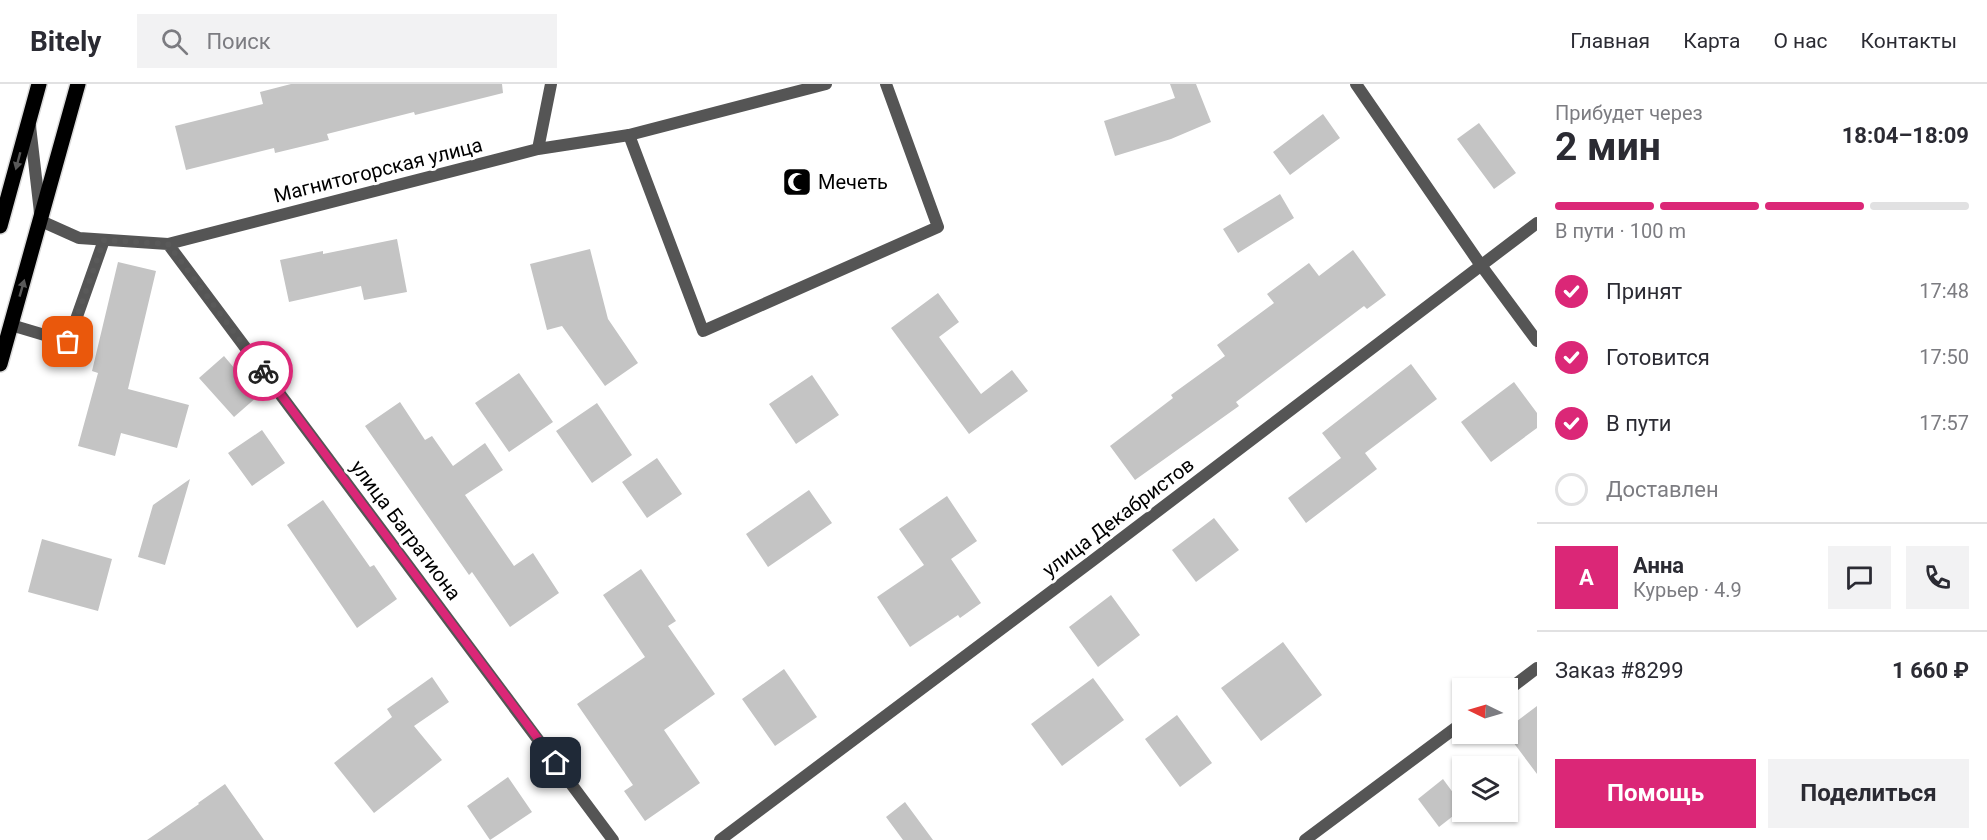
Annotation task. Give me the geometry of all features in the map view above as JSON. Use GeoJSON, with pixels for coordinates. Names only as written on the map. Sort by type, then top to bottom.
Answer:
{"type":"FeatureCollection","features":[{"type":"Feature","properties":{"kind":"main road"},"geometry":{"type":"LineString","coordinates":[[0,226],[39,84]]}},
{"type":"Feature","properties":{"kind":"main road"},"geometry":{"type":"LineString","coordinates":[[0,364],[78,84]]}},
{"type":"Feature","properties":{"kind":"street"},"geometry":{"type":"LineString","coordinates":[[538,149],[551,84]]}},
{"type":"Feature","properties":{"kind":"street","name":"Магнитогорская улица"},"geometry":{"type":"LineString","coordinates":[[41,221],[79,238],[168,244],[538,149],[629,135],[826,84]]}},
{"type":"Feature","properties":{"kind":"street"},"geometry":{"type":"LineString","coordinates":[[629,135],[703,331],[938,227],[886,84]]}},
{"type":"Feature","properties":{"kind":"street"},"geometry":{"type":"LineString","coordinates":[[1356,84],[1480,264],[1537,341]]}},
{"type":"Feature","properties":{"kind":"street"},"geometry":{"type":"LineString","coordinates":[[29,118],[41,221]]}},
{"type":"Feature","properties":{"kind":"street","name":"улица Декабристов"},"geometry":{"type":"LineString","coordinates":[[720,840],[1537,223]]}},
{"type":"Feature","properties":{"kind":"street"},"geometry":{"type":"LineString","coordinates":[[11,325],[68,342],[104,240]]}},
{"type":"Feature","properties":{"kind":"street","name":"улица Багратиона"},"geometry":{"type":"LineString","coordinates":[[168,244],[613,840]]}},
{"type":"Feature","properties":{"kind":"street"},"geometry":{"type":"LineString","coordinates":[[1518,682],[1537,668]]}},
{"type":"Feature","properties":{"kind":"street"},"geometry":{"type":"LineString","coordinates":[[1305,840],[1452,730]]}},
{"type":"Feature","properties":{"kind":"building"},"geometry":{"type":"Polygon","coordinates":[[[291,84],[502,84],[503,93],[327,134],[329,140],[275,153],[274,148],[186,170],[175,126],[263,104],[260,92],[291,84]]]}},
{"type":"Feature","properties":{"kind":"building"},"geometry":{"type":"Polygon","coordinates":[[[1170,84],[1196,84],[1211,122],[1171,139],[1115,156],[1104,121],[1175,98],[1170,84]]]}},
{"type":"Feature","properties":{"kind":"building"},"geometry":{"type":"Polygon","coordinates":[[[1323,114],[1340,138],[1290,175],[1273,152],[1323,114]]]}},
{"type":"Feature","properties":{"kind":"building"},"geometry":{"type":"Polygon","coordinates":[[[1479,123],[1516,173],[1494,189],[1457,139],[1479,123]]]}},
{"type":"Feature","properties":{"kind":"building"},"geometry":{"type":"Polygon","coordinates":[[[1280,194],[1294,218],[1238,253],[1223,229],[1280,194]]]}},
{"type":"Feature","properties":{"kind":"building"},"geometry":{"type":"Polygon","coordinates":[[[397,239],[407,292],[364,300],[361,286],[289,302],[280,260],[397,239]]]}},
{"type":"Feature","properties":{"kind":"building"},"geometry":{"type":"Polygon","coordinates":[[[590,249],[608,319],[638,363],[605,386],[562,326],[547,330],[530,264],[590,249]]]}},
{"type":"Feature","properties":{"kind":"building"},"geometry":{"type":"Polygon","coordinates":[[[1353,250],[1386,295],[1367,309],[1364,306],[1236,402],[1239,406],[1135,480],[1110,446],[1173,398],[1171,395],[1225,356],[1217,345],[1274,303],[1267,294],[1309,263],[1319,276],[1353,250]]]}},
{"type":"Feature","properties":{"kind":"building"},"geometry":{"type":"Polygon","coordinates":[[[118,262],[156,271],[128,389],[189,405],[177,448],[121,433],[115,456],[78,446],[98,373],[92,371],[118,262]]]}},
{"type":"Feature","properties":{"kind":"building"},"geometry":{"type":"Polygon","coordinates":[[[938,293],[959,322],[939,337],[981,394],[1012,370],[1028,391],[969,434],[891,328],[938,293]]]}},
{"type":"Feature","properties":{"kind":"building"},"geometry":{"type":"Polygon","coordinates":[[[224,356],[258,396],[234,417],[199,378],[224,356]]]}},
{"type":"Feature","properties":{"kind":"building"},"geometry":{"type":"Polygon","coordinates":[[[1411,364],[1437,399],[1365,453],[1377,469],[1306,523],[1288,498],[1341,458],[1322,433],[1411,364]]]}},
{"type":"Feature","properties":{"kind":"building"},"geometry":{"type":"Polygon","coordinates":[[[519,373],[553,422],[509,452],[475,403],[519,373]]]}},
{"type":"Feature","properties":{"kind":"building"},"geometry":{"type":"Polygon","coordinates":[[[812,375],[839,415],[796,444],[769,404],[812,375]]]}},
{"type":"Feature","properties":{"kind":"building"},"geometry":{"type":"Polygon","coordinates":[[[1514,382],[1537,413],[1537,428],[1491,462],[1461,422],[1514,382]]]}},
{"type":"Feature","properties":{"kind":"building"},"geometry":{"type":"Polygon","coordinates":[[[400,402],[425,440],[432,436],[453,466],[485,443],[503,470],[465,495],[514,566],[533,553],[559,593],[510,627],[472,572],[469,575],[365,426],[400,402]]]}},
{"type":"Feature","properties":{"kind":"building"},"geometry":{"type":"Polygon","coordinates":[[[597,403],[632,455],[592,483],[556,431],[597,403]]]}},
{"type":"Feature","properties":{"kind":"building"},"geometry":{"type":"Polygon","coordinates":[[[262,430],[285,463],[252,486],[228,453],[262,430]]]}},
{"type":"Feature","properties":{"kind":"building"},"geometry":{"type":"Polygon","coordinates":[[[657,458],[682,494],[647,518],[622,482],[657,458]]]}},
{"type":"Feature","properties":{"kind":"building"},"geometry":{"type":"Polygon","coordinates":[[[190,479],[165,565],[138,557],[153,505],[190,479]]]}},
{"type":"Feature","properties":{"kind":"building"},"geometry":{"type":"Polygon","coordinates":[[[809,490],[832,523],[768,567],[746,534],[809,490]]]}},
{"type":"Feature","properties":{"kind":"building"},"geometry":{"type":"Polygon","coordinates":[[[947,496],[977,541],[951,559],[981,603],[960,618],[958,615],[910,647],[877,597],[924,565],[899,529],[947,496]]]}},
{"type":"Feature","properties":{"kind":"building"},"geometry":{"type":"Polygon","coordinates":[[[323,500],[370,567],[374,565],[397,599],[357,628],[287,525],[323,500]]]}},
{"type":"Feature","properties":{"kind":"building"},"geometry":{"type":"Polygon","coordinates":[[[1214,518],[1239,550],[1196,582],[1172,550],[1214,518]]]}},
{"type":"Feature","properties":{"kind":"building"},"geometry":{"type":"Polygon","coordinates":[[[42,539],[112,559],[98,611],[28,592],[42,539]]]}},
{"type":"Feature","properties":{"kind":"building"},"geometry":{"type":"Polygon","coordinates":[[[641,569],[676,621],[668,626],[715,694],[664,730],[700,783],[645,821],[624,791],[633,785],[577,704],[645,657],[603,595],[641,569]]]}},
{"type":"Feature","properties":{"kind":"building"},"geometry":{"type":"Polygon","coordinates":[[[1111,595],[1140,635],[1098,667],[1069,627],[1111,595]]]}},
{"type":"Feature","properties":{"kind":"building"},"geometry":{"type":"Polygon","coordinates":[[[1283,642],[1322,695],[1261,741],[1221,688],[1283,642]]]}},
{"type":"Feature","properties":{"kind":"building"},"geometry":{"type":"Polygon","coordinates":[[[784,669],[817,717],[775,746],[742,699],[784,669]]]}},
{"type":"Feature","properties":{"kind":"building"},"geometry":{"type":"Polygon","coordinates":[[[432,677],[449,702],[414,726],[442,760],[374,813],[334,763],[392,717],[387,709],[432,677]]]}},
{"type":"Feature","properties":{"kind":"building"},"geometry":{"type":"Polygon","coordinates":[[[1093,678],[1124,720],[1062,766],[1031,724],[1093,678]]]}},
{"type":"Feature","properties":{"kind":"building"},"geometry":{"type":"Polygon","coordinates":[[[1537,706],[1537,774],[1514,744],[1518,744],[1518,720],[1537,706]]]}},
{"type":"Feature","properties":{"kind":"building"},"geometry":{"type":"Polygon","coordinates":[[[1177,715],[1212,763],[1180,787],[1145,739],[1177,715]]]}},
{"type":"Feature","properties":{"kind":"building"},"geometry":{"type":"Polygon","coordinates":[[[508,777],[532,812],[490,840],[467,806],[508,777]]]}},
{"type":"Feature","properties":{"kind":"building"},"geometry":{"type":"Polygon","coordinates":[[[1443,779],[1452,791],[1452,817],[1439,827],[1418,799],[1443,779]]]}},
{"type":"Feature","properties":{"kind":"building"},"geometry":{"type":"Polygon","coordinates":[[[225,784],[264,840],[147,840],[199,804],[225,784]]]}},
{"type":"Feature","properties":{"kind":"building"},"geometry":{"type":"Polygon","coordinates":[[[905,802],[933,840],[903,840],[886,817],[905,802]]]}},
{"type":"Feature","properties":{"kind":"way so far"},"geometry":{"type":"LineString","coordinates":[[68,342],[104,240],[168,244],[263,371]]}},
{"type":"Feature","properties":{"kind":"place","name":"Мечеть"},"geometry":{"type":"Point","coordinates":[797,182]}},
{"type":"Feature","properties":{"kind":"route"},"geometry":{"type":"LineString","coordinates":[[263,371],[556,763]]}}]}
